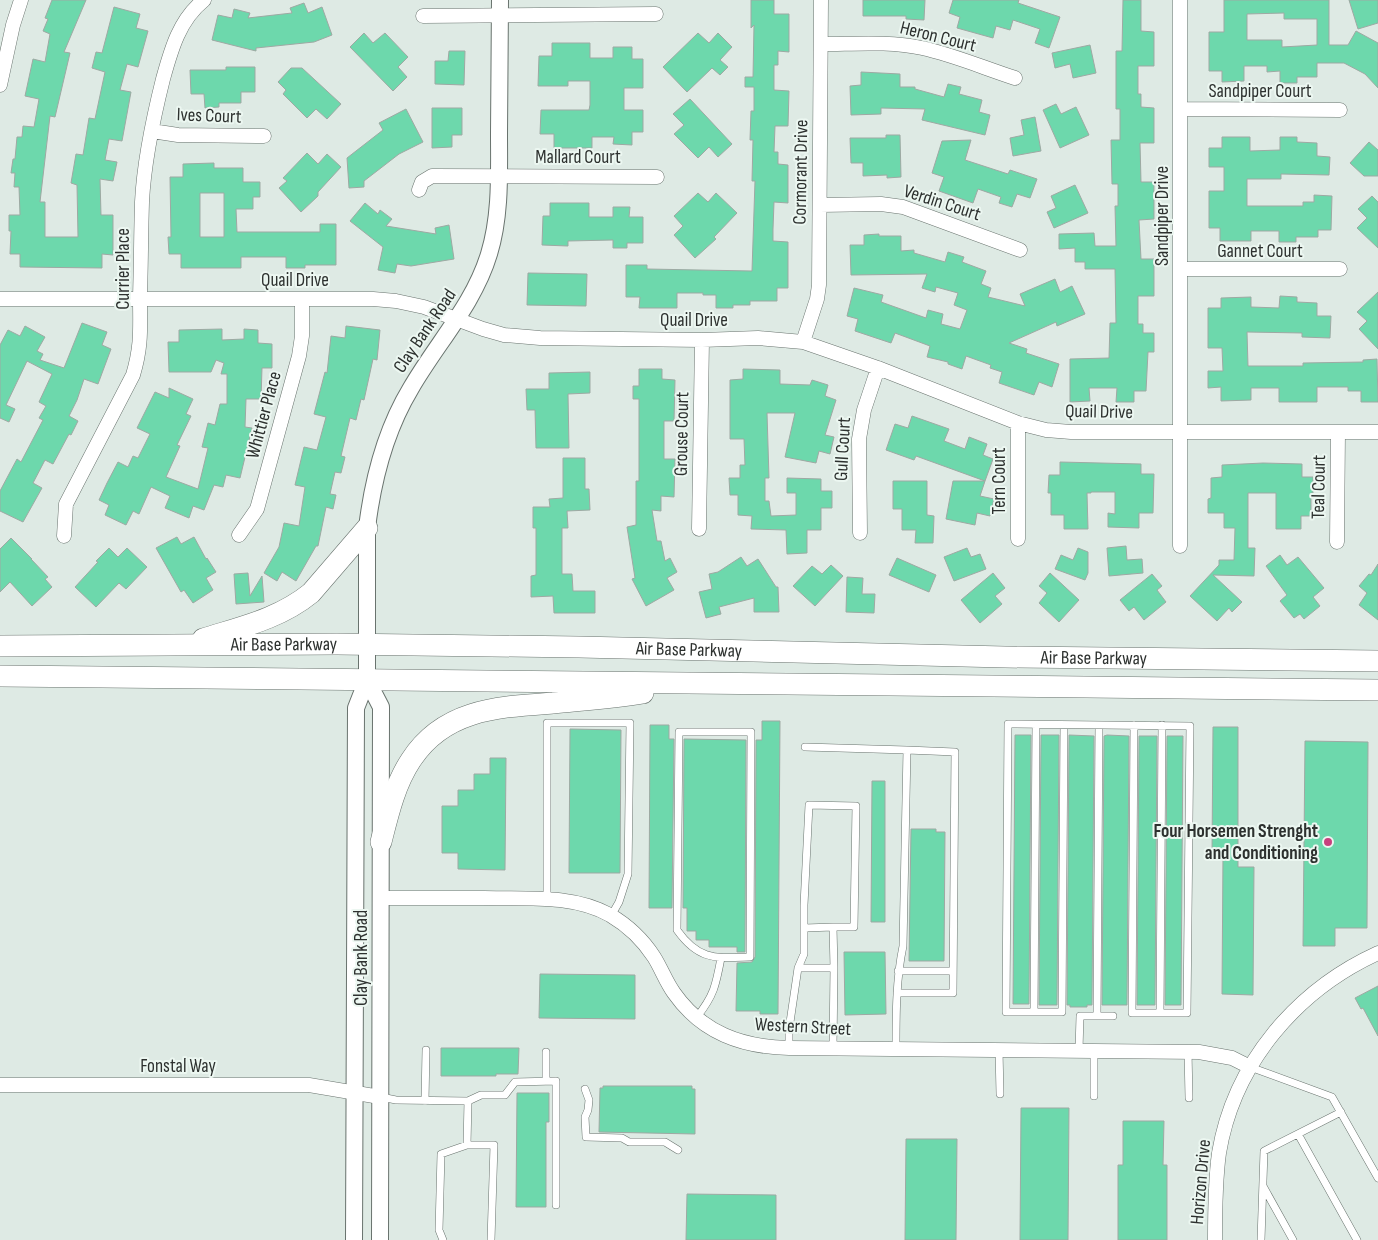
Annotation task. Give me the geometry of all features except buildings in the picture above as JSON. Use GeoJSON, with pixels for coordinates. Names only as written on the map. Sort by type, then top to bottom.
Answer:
{"type":"FeatureCollection","features":[{"type":"Feature","properties":{"kind":"main road"},"geometry":{"type":"LineString","coordinates":[[180,645],[264,620],[288,609],[311,593],[367,528]]}},
{"type":"Feature","properties":{"kind":"main road","name":"Air Base Parkway"},"geometry":{"type":"LineString","coordinates":[[0,646],[367,645],[579,647],[1005,657],[1378,661]]}},
{"type":"Feature","properties":{"kind":"main road","name":"Air Base Parkway"},"geometry":{"type":"LineString","coordinates":[[0,676],[1378,690]]}},
{"type":"Feature","properties":{"kind":"main road"},"geometry":{"type":"LineString","coordinates":[[381,842],[402,774],[411,759],[426,741],[444,727],[462,717],[484,710],[503,707],[613,698],[703,684]]}},
{"type":"Feature","properties":{"kind":"street"},"geometry":{"type":"LineString","coordinates":[[0,85],[13,25],[21,0]]}},
{"type":"Feature","properties":{"kind":"street","name":"Currier Place"},"geometry":{"type":"LineString","coordinates":[[64,536],[66,504],[137,362],[142,332],[140,299],[144,171],[171,50],[182,25],[204,0]]}},
{"type":"Feature","properties":{"kind":"street","name":"Cormorant Drive"},"geometry":{"type":"LineString","coordinates":[[803,342],[817,299],[819,285],[821,0]]}},
{"type":"Feature","properties":{"kind":"street","name":"Sandpiper Drive"},"geometry":{"type":"LineString","coordinates":[[1180,0],[1180,546]]}},
{"type":"Feature","properties":{"kind":"street"},"geometry":{"type":"LineString","coordinates":[[423,16],[500,8],[656,14]]}},
{"type":"Feature","properties":{"kind":"street","name":"Clay Bank Road"},"geometry":{"type":"LineString","coordinates":[[354,1240],[356,708],[367,680],[367,528],[376,477],[389,430],[410,388],[474,293],[490,254],[497,217],[499,176],[500,8]]}},
{"type":"Feature","properties":{"kind":"street","name":"Heron Court"},"geometry":{"type":"LineString","coordinates":[[821,44],[888,44],[922,48],[1014,78]]}},
{"type":"Feature","properties":{"kind":"street","name":"Sandpiper Court"},"geometry":{"type":"LineString","coordinates":[[1180,109],[1340,110]]}},
{"type":"Feature","properties":{"kind":"street","name":"Ives Court"},"geometry":{"type":"LineString","coordinates":[[152,131],[178,135],[264,136]]}},
{"type":"Feature","properties":{"kind":"street","name":"Mallard Court"},"geometry":{"type":"LineString","coordinates":[[419,190],[422,182],[432,176],[657,176]]}},
{"type":"Feature","properties":{"kind":"street","name":"Verdin Court"},"geometry":{"type":"LineString","coordinates":[[820,205],[881,204],[903,208],[1020,250]]}},
{"type":"Feature","properties":{"kind":"street","name":"Gannet Court"},"geometry":{"type":"LineString","coordinates":[[1181,269],[1340,269]]}},
{"type":"Feature","properties":{"kind":"street","name":"Quail Drive"},"geometry":{"type":"LineString","coordinates":[[0,299],[373,299],[396,301],[424,307],[504,335],[540,338],[702,340],[758,338],[803,342],[878,368],[1018,423],[1046,430],[1071,432],[1378,432]]}},
{"type":"Feature","properties":{"kind":"street","name":"Whittier Place"},"geometry":{"type":"LineString","coordinates":[[239,535],[257,510],[300,356],[302,299]]}},
{"type":"Feature","properties":{"kind":"street","name":"Grouse Court"},"geometry":{"type":"LineString","coordinates":[[699,529],[702,340]]}},
{"type":"Feature","properties":{"kind":"street","name":"Gull Court"},"geometry":{"type":"LineString","coordinates":[[860,533],[859,439],[864,410],[878,368]]}},
{"type":"Feature","properties":{"kind":"street","name":"Tern Court"},"geometry":{"type":"LineString","coordinates":[[1018,423],[1018,539]]}},
{"type":"Feature","properties":{"kind":"street","name":"Teal Court"},"geometry":{"type":"LineString","coordinates":[[1337,542],[1338,432]]}},
{"type":"Feature","properties":{"kind":"street","name":"Clay Bank Road"},"geometry":{"type":"LineString","coordinates":[[367,680],[381,707],[380,1240]]}},
{"type":"Feature","properties":{"kind":"street","name":"Western Street"},"geometry":{"type":"LineString","coordinates":[[381,898],[547,899],[581,903],[611,916],[642,941],[654,957],[674,993],[696,1018],[711,1029],[749,1045],[768,1048],[1188,1051],[1209,1052],[1232,1058],[1250,1067]]}},
{"type":"Feature","properties":{"kind":"street","name":"Horizon Drive"},"geometry":{"type":"LineString","coordinates":[[1215,1240],[1216,1180],[1219,1152],[1226,1122],[1250,1067],[1277,1028],[1309,996],[1344,971],[1378,953]]}},
{"type":"Feature","properties":{"kind":"street","name":"Fonstal Way"},"geometry":{"type":"LineString","coordinates":[[0,1085],[309,1085],[380,1097]]}},
{"type":"Feature","properties":{"kind":"lane"},"geometry":{"type":"LineString","coordinates":[[547,899],[547,724],[630,722],[628,874],[619,902],[611,916]]}},
{"type":"Feature","properties":{"kind":"lane"},"geometry":{"type":"LineString","coordinates":[[1064,725],[1062,1012],[1006,1012],[1008,724],[1036,725],[1064,725],[1099,725],[1134,725],[1162,725],[1190,726],[1187,1013],[1132,1013],[1134,725]]}},
{"type":"Feature","properties":{"kind":"lane"},"geometry":{"type":"LineString","coordinates":[[1034,1012],[1036,725]]}},
{"type":"Feature","properties":{"kind":"lane"},"geometry":{"type":"LineString","coordinates":[[1097,1016],[1099,725]]}},
{"type":"Feature","properties":{"kind":"lane"},"geometry":{"type":"LineString","coordinates":[[1160,1013],[1162,725]]}},
{"type":"Feature","properties":{"kind":"lane"},"geometry":{"type":"LineString","coordinates":[[679,732],[751,732],[750,957],[721,958],[701,954],[686,944],[677,930],[679,732]]}},
{"type":"Feature","properties":{"kind":"lane"},"geometry":{"type":"LineString","coordinates":[[805,748],[955,752],[953,993],[897,993]]}},
{"type":"Feature","properties":{"kind":"lane"},"geometry":{"type":"LineString","coordinates":[[896,1049],[898,971],[903,946],[907,750]]}},
{"type":"Feature","properties":{"kind":"lane"},"geometry":{"type":"LineString","coordinates":[[789,1048],[798,968],[804,954],[805,928],[810,805],[856,806],[854,927],[805,928]]}},
{"type":"Feature","properties":{"kind":"lane"},"geometry":{"type":"LineString","coordinates":[[833,927],[833,1048]]}},
{"type":"Feature","properties":{"kind":"lane"},"geometry":{"type":"LineString","coordinates":[[696,1018],[714,992],[721,958]]}},
{"type":"Feature","properties":{"kind":"lane"},"geometry":{"type":"LineString","coordinates":[[798,968],[834,968]]}},
{"type":"Feature","properties":{"kind":"lane"},"geometry":{"type":"LineString","coordinates":[[898,971],[953,972]]}},
{"type":"Feature","properties":{"kind":"lane"},"geometry":{"type":"LineString","coordinates":[[1079,1050],[1080,1016],[1113,1016]]}},
{"type":"Feature","properties":{"kind":"lane"},"geometry":{"type":"LineString","coordinates":[[425,1101],[426,1050]]}},
{"type":"Feature","properties":{"kind":"lane"},"geometry":{"type":"LineString","coordinates":[[999,1050],[1000,1094]]}},
{"type":"Feature","properties":{"kind":"lane"},"geometry":{"type":"LineString","coordinates":[[1094,1050],[1094,1096]]}},
{"type":"Feature","properties":{"kind":"lane"},"geometry":{"type":"LineString","coordinates":[[1188,1051],[1188,1098]]}},
{"type":"Feature","properties":{"kind":"lane"},"geometry":{"type":"LineString","coordinates":[[546,1052],[546,1081]]}},
{"type":"Feature","properties":{"kind":"lane"},"geometry":{"type":"LineString","coordinates":[[1250,1067],[1332,1097],[1378,1178]]}},
{"type":"Feature","properties":{"kind":"lane"},"geometry":{"type":"LineString","coordinates":[[380,1097],[396,1100],[468,1101],[481,1096],[505,1094],[515,1082],[556,1081],[556,1205]]}},
{"type":"Feature","properties":{"kind":"lane"},"geometry":{"type":"LineString","coordinates":[[585,1089],[589,1100],[585,1117],[586,1137],[622,1138],[629,1142],[665,1142],[678,1150]]}},
{"type":"Feature","properties":{"kind":"lane"},"geometry":{"type":"LineString","coordinates":[[467,1145],[468,1101]]}},
{"type":"Feature","properties":{"kind":"lane"},"geometry":{"type":"LineString","coordinates":[[1260,1240],[1264,1151],[1341,1112]]}},
{"type":"Feature","properties":{"kind":"lane"},"geometry":{"type":"LineString","coordinates":[[1298,1134],[1357,1240]]}},
{"type":"Feature","properties":{"kind":"lane"},"geometry":{"type":"LineString","coordinates":[[443,1240],[439,1230],[441,1154],[467,1145],[494,1146],[491,1240]]}},
{"type":"Feature","properties":{"kind":"lane"},"geometry":{"type":"LineString","coordinates":[[1262,1186],[1293,1240]]}},
{"type":"Feature","properties":{"kind":"place","name":"Four Horsemen Strenght and Conditioning"},"geometry":{"type":"Point","coordinates":[1328,842]}}]}
